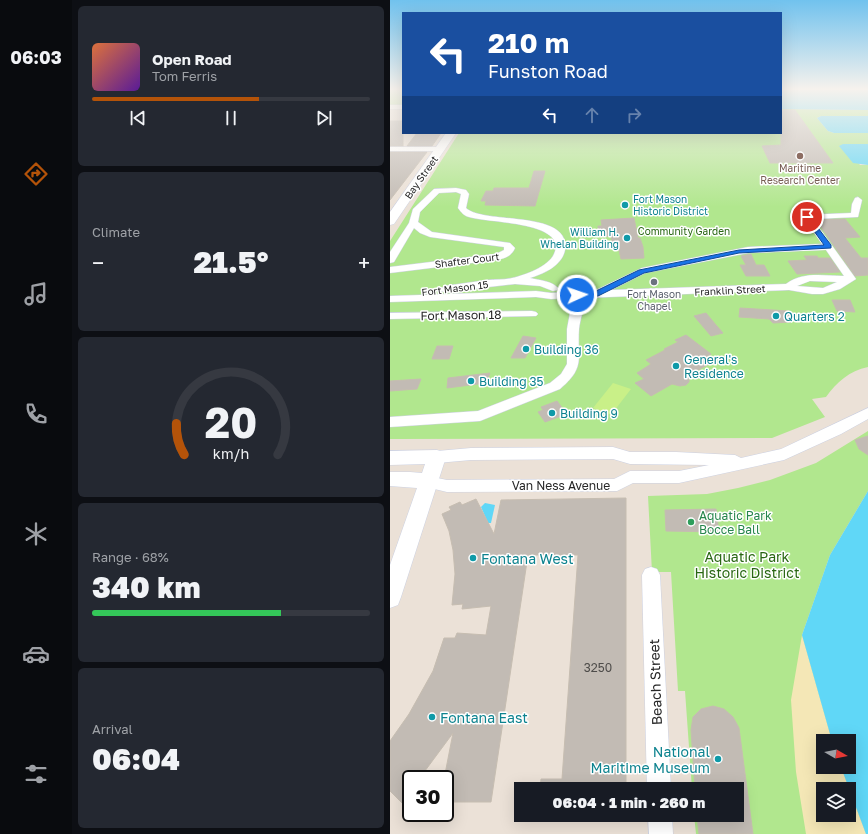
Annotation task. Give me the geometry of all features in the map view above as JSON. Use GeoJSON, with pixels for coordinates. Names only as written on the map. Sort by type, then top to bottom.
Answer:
{"type":"FeatureCollection","features":[{"type":"Feature","properties":{"kind":"main road","name":"Bay Street"},"geometry":{"type":"LineString","coordinates":[[390,221],[394,209],[450,134]]}},
{"type":"Feature","properties":{"kind":"street"},"geometry":{"type":"LineString","coordinates":[[390,149],[440,149]]}},
{"type":"Feature","properties":{"kind":"street"},"geometry":{"type":"LineString","coordinates":[[390,260],[412,223],[416,210],[434,193],[456,190],[465,193],[462,208],[472,216],[529,223],[547,228],[555,233],[559,239],[561,246],[560,253],[557,257],[541,270],[516,280]]}},
{"type":"Feature","properties":{"kind":"street"},"geometry":{"type":"LineString","coordinates":[[828,246],[807,217],[855,215],[858,200]]}},
{"type":"Feature","properties":{"kind":"street","name":"Shafter Court"},"geometry":{"type":"LineString","coordinates":[[390,270],[496,257],[505,255],[509,252],[510,248],[507,245],[430,234],[412,223]]}},
{"type":"Feature","properties":{"kind":"street"},"geometry":{"type":"LineString","coordinates":[[596,294],[642,271],[748,250],[828,246]]}},
{"type":"Feature","properties":{"kind":"street","name":"Franklin Street"},"geometry":{"type":"LineString","coordinates":[[391,299],[444,305],[535,301],[552,292],[577,295],[789,287],[806,290],[824,290],[837,287],[845,281],[851,279],[828,246]]}},
{"type":"Feature","properties":{"kind":"street"},"geometry":{"type":"LineString","coordinates":[[516,280],[544,284],[552,292]]}},
{"type":"Feature","properties":{"kind":"street","name":"Fort Mason 15"},"geometry":{"type":"LineString","coordinates":[[391,299],[516,280]]}},
{"type":"Feature","properties":{"kind":"street"},"geometry":{"type":"LineString","coordinates":[[390,422],[480,416],[555,386],[566,377],[573,364],[573,329],[578,302],[577,295]]}},
{"type":"Feature","properties":{"kind":"street","name":"Fort Mason 18"},"geometry":{"type":"LineString","coordinates":[[390,316],[532,314]]}},
{"type":"Feature","properties":{"kind":"street","name":"Van Ness Avenue"},"geometry":{"type":"LineString","coordinates":[[390,479],[410,479],[447,486],[617,485],[630,477],[679,477],[784,454],[835,431],[868,413]]}},
{"type":"Feature","properties":{"kind":"street","name":"Van Ness Avenue"},"geometry":{"type":"LineString","coordinates":[[390,458],[437,457],[471,454],[613,453],[630,458],[676,458],[753,462]]}},
{"type":"Feature","properties":{"kind":"street"},"geometry":{"type":"LineString","coordinates":[[390,597],[437,457]]}},
{"type":"Feature","properties":{"kind":"street"},"geometry":{"type":"LineString","coordinates":[[630,458],[630,477]]}},
{"type":"Feature","properties":{"kind":"street","name":"Beach Street"},"geometry":{"type":"LineString","coordinates":[[651,575],[659,782]]}},
{"type":"Feature","properties":{"kind":"street"},"geometry":{"type":"LineString","coordinates":[[660,822],[660,834]]}},
{"type":"Feature","properties":{"kind":"green space","name":"Community Garden"},"geometry":{"type":"Polygon","coordinates":[[[782,129],[826,129],[834,133],[868,133],[868,144],[843,144],[860,165],[868,165],[868,367],[849,374],[826,397],[812,399],[825,417],[772,438],[390,439],[390,241],[458,134],[782,134],[782,129]]]}},
{"type":"Feature","properties":{"kind":"green space"},"geometry":{"type":"Polygon","coordinates":[[[613,383],[631,389],[611,415],[593,408],[613,383]]]}},
{"type":"Feature","properties":{"kind":"green space","name":"Aquatic Park Historic District"},"geometry":{"type":"Polygon","coordinates":[[[868,431],[868,491],[830,555],[802,635],[830,734],[816,734],[816,774],[844,774],[847,782],[816,782],[816,822],[856,822],[856,807],[866,834],[696,834],[695,822],[744,822],[744,782],[692,782],[685,691],[678,691],[671,572],[652,572],[648,496],[707,494],[770,480],[816,463],[868,431]]]}},
{"type":"Feature","properties":{"kind":"sand"},"geometry":{"type":"Polygon","coordinates":[[[802,635],[830,734],[816,734],[816,774],[844,774],[847,782],[816,782],[816,822],[856,822],[856,807],[866,834],[806,834],[796,772],[791,700],[802,635]]]}},
{"type":"Feature","properties":{"kind":"water"},"geometry":{"type":"Polygon","coordinates":[[[826,129],[868,129],[868,133],[834,133],[826,129]]]}},
{"type":"Feature","properties":{"kind":"water"},"geometry":{"type":"Polygon","coordinates":[[[843,144],[868,144],[868,165],[853,163],[839,146],[843,144]]]}},
{"type":"Feature","properties":{"kind":"water"},"geometry":{"type":"Polygon","coordinates":[[[868,491],[868,834],[866,834],[856,807],[856,782],[847,782],[844,774],[856,774],[856,734],[830,734],[802,635],[830,555],[868,491]]]}},
{"type":"Feature","properties":{"kind":"water"},"geometry":{"type":"Polygon","coordinates":[[[485,503],[495,505],[491,523],[488,523],[481,507],[485,503]]]}},
{"type":"Feature","properties":{"kind":"building"},"geometry":{"type":"Polygon","coordinates":[[[390,129],[402,129],[403,146],[390,146],[390,129]]]}},
{"type":"Feature","properties":{"kind":"building"},"geometry":{"type":"Polygon","coordinates":[[[782,129],[809,129],[833,163],[770,163],[762,146],[781,145],[782,129]]]}},
{"type":"Feature","properties":{"kind":"building"},"geometry":{"type":"Polygon","coordinates":[[[416,134],[440,134],[432,146],[407,146],[416,134]]]}},
{"type":"Feature","properties":{"kind":"building"},"geometry":{"type":"Polygon","coordinates":[[[390,152],[427,152],[390,200],[390,152]]]}},
{"type":"Feature","properties":{"kind":"building"},"geometry":{"type":"Polygon","coordinates":[[[534,171],[545,171],[535,206],[485,205],[486,201],[481,201],[486,191],[493,191],[494,188],[529,188],[534,171]]]}},
{"type":"Feature","properties":{"kind":"building","name":"William H. Whelan Building"},"geometry":{"type":"Polygon","coordinates":[[[634,218],[638,238],[640,238],[643,247],[644,258],[621,259],[619,250],[617,250],[614,244],[612,244],[611,236],[599,237],[598,226],[602,226],[601,220],[634,218]]]}},
{"type":"Feature","properties":{"kind":"building"},"geometry":{"type":"Polygon","coordinates":[[[845,219],[860,237],[845,238],[861,258],[868,258],[868,275],[855,276],[816,220],[845,219]]]}},
{"type":"Feature","properties":{"kind":"building"},"geometry":{"type":"Polygon","coordinates":[[[751,254],[756,265],[764,265],[770,276],[746,276],[740,265],[746,265],[741,256],[751,254]]]}},
{"type":"Feature","properties":{"kind":"building"},"geometry":{"type":"Polygon","coordinates":[[[804,256],[830,258],[840,272],[797,274],[788,261],[807,260],[804,256]]]}},
{"type":"Feature","properties":{"kind":"building"},"geometry":{"type":"Polygon","coordinates":[[[832,300],[850,300],[855,312],[837,311],[832,300]]]}},
{"type":"Feature","properties":{"kind":"building","name":"Quarters 2"},"geometry":{"type":"Polygon","coordinates":[[[740,308],[789,311],[791,322],[773,323],[769,319],[739,317],[740,308]]]}},
{"type":"Feature","properties":{"kind":"building"},"geometry":{"type":"Polygon","coordinates":[[[706,313],[723,333],[711,336],[694,316],[706,313]]]}},
{"type":"Feature","properties":{"kind":"building","name":"General's Residence"},"geometry":{"type":"Polygon","coordinates":[[[686,335],[711,354],[702,359],[709,364],[689,375],[689,382],[686,385],[680,386],[672,384],[651,396],[635,383],[644,379],[637,373],[651,364],[646,360],[678,342],[675,340],[686,335]]]}},
{"type":"Feature","properties":{"kind":"building","name":"Building 36"},"geometry":{"type":"Polygon","coordinates":[[[523,336],[536,338],[525,358],[511,358],[523,336]]]}},
{"type":"Feature","properties":{"kind":"building"},"geometry":{"type":"Polygon","coordinates":[[[437,346],[453,346],[449,359],[432,359],[437,346]]]}},
{"type":"Feature","properties":{"kind":"building","name":"Building 35"},"geometry":{"type":"Polygon","coordinates":[[[490,373],[486,383],[447,388],[448,378],[490,373]]]}},
{"type":"Feature","properties":{"kind":"building"},"geometry":{"type":"Polygon","coordinates":[[[421,379],[417,389],[390,391],[390,381],[421,379]]]}},
{"type":"Feature","properties":{"kind":"building","name":"Building 9"},"geometry":{"type":"Polygon","coordinates":[[[557,401],[567,414],[545,422],[538,412],[543,410],[541,407],[557,401]]]}},
{"type":"Feature","properties":{"kind":"building"},"geometry":{"type":"Polygon","coordinates":[[[868,436],[868,455],[859,449],[855,440],[868,436]]]}},
{"type":"Feature","properties":{"kind":"building"},"geometry":{"type":"Polygon","coordinates":[[[626,498],[626,782],[541,782],[541,779],[562,779],[578,555],[528,555],[491,802],[454,802],[454,770],[446,770],[453,733],[426,770],[402,770],[402,803],[390,791],[390,741],[409,714],[433,671],[444,638],[455,638],[457,633],[486,635],[491,606],[462,609],[463,604],[452,605],[455,574],[453,550],[449,531],[442,514],[451,510],[449,507],[460,502],[462,505],[476,499],[494,534],[501,500],[626,498]]]}},
{"type":"Feature","properties":{"kind":"building","name":"Aquatic Park Bocce Ball"},"geometry":{"type":"Polygon","coordinates":[[[716,509],[719,532],[666,531],[665,510],[716,509]]]}},
{"type":"Feature","properties":{"kind":"building","name":"National Maritime Museum"},"geometry":{"type":"Polygon","coordinates":[[[713,706],[724,709],[733,717],[739,728],[753,834],[699,834],[698,822],[744,822],[744,782],[695,782],[691,730],[693,717],[701,709],[713,706]]]}},
{"type":"Feature","properties":{"kind":"place","name":"Maritime Research Center"},"geometry":{"type":"Point","coordinates":[800,156]}},
{"type":"Feature","properties":{"kind":"place","name":"Fort Mason Historic District"},"geometry":{"type":"Point","coordinates":[625,205]}},
{"type":"Feature","properties":{"kind":"place","name":"William H. Whelan Building"},"geometry":{"type":"Point","coordinates":[627,238]}},
{"type":"Feature","properties":{"kind":"place","name":"Fort Mason Chapel"},"geometry":{"type":"Point","coordinates":[654,282]}},
{"type":"Feature","properties":{"kind":"place","name":"Quarters 2"},"geometry":{"type":"Point","coordinates":[776,316]}},
{"type":"Feature","properties":{"kind":"place","name":"Building 36"},"geometry":{"type":"Point","coordinates":[526,349]}},
{"type":"Feature","properties":{"kind":"place","name":"General's Residence"},"geometry":{"type":"Point","coordinates":[676,366]}},
{"type":"Feature","properties":{"kind":"place","name":"Building 35"},"geometry":{"type":"Point","coordinates":[471,381]}},
{"type":"Feature","properties":{"kind":"place","name":"Building 9"},"geometry":{"type":"Point","coordinates":[552,413]}},
{"type":"Feature","properties":{"kind":"place","name":"Aquatic Park Bocce Ball"},"geometry":{"type":"Point","coordinates":[691,522]}},
{"type":"Feature","properties":{"kind":"place","name":"Fontana West"},"geometry":{"type":"Point","coordinates":[473,558]}},
{"type":"Feature","properties":{"kind":"place","name":"Fontana East"},"geometry":{"type":"Point","coordinates":[432,717]}},
{"type":"Feature","properties":{"kind":"place","name":"National Maritime Museum"},"geometry":{"type":"Point","coordinates":[718,759]}},
{"type":"Feature","properties":{"kind":"route"},"geometry":{"type":"LineString","coordinates":[[577,295],[596,294],[642,271],[748,250],[828,246],[807,217]]}}]}
